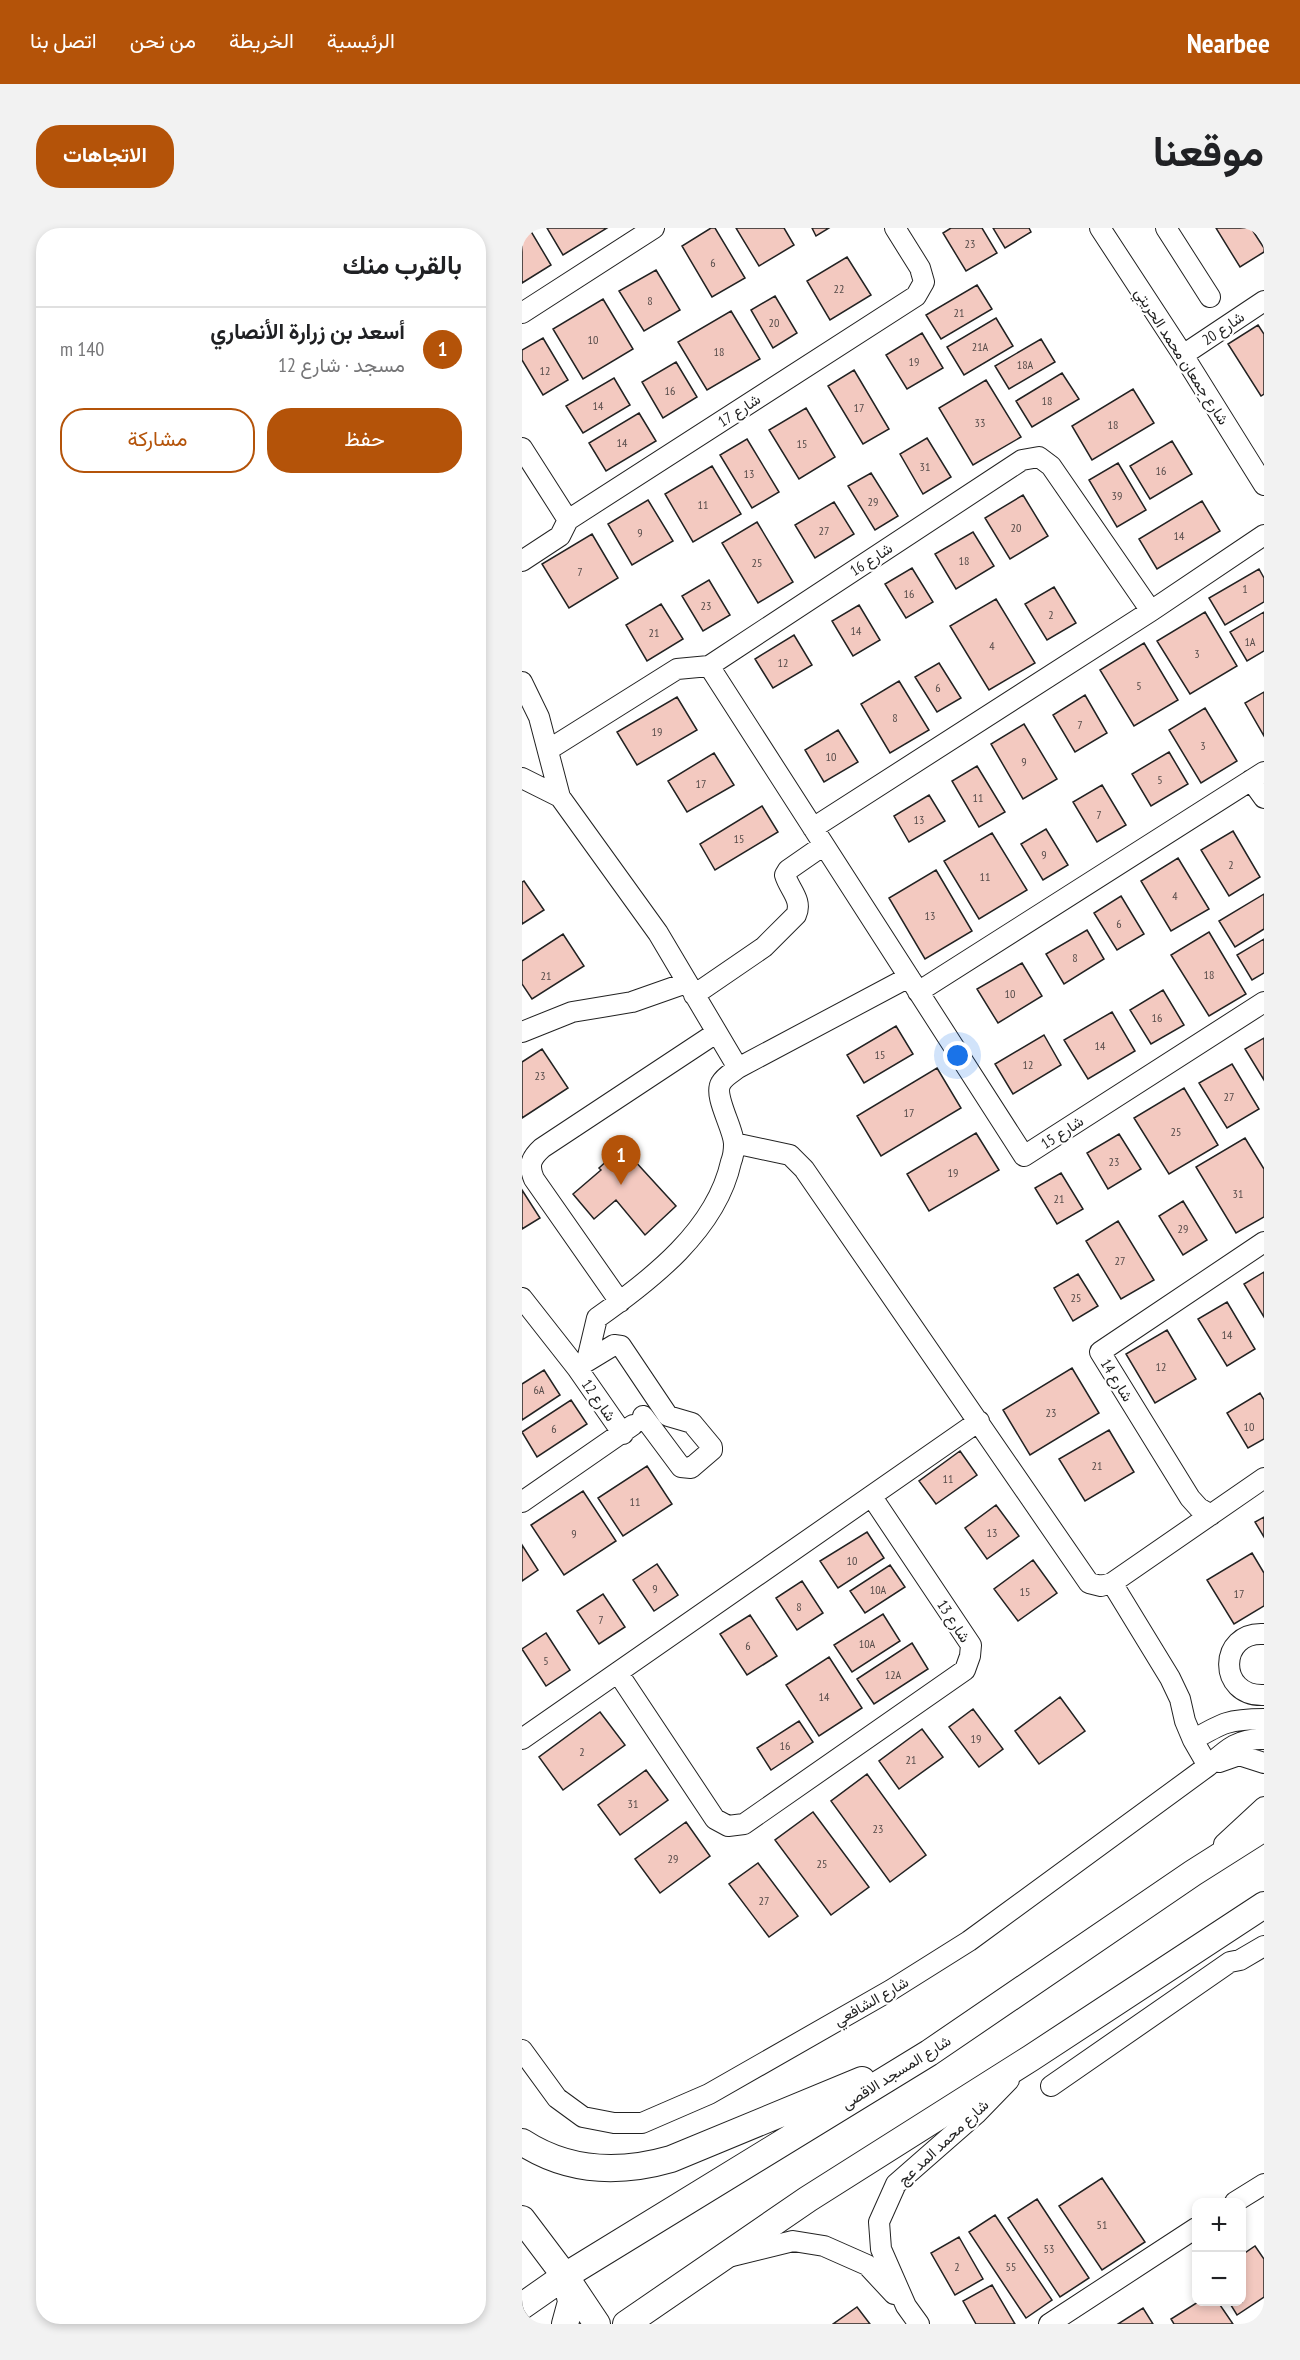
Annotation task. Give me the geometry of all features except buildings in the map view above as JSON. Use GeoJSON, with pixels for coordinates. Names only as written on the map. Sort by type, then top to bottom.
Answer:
{"type":"FeatureCollection","features":[{"type":"Feature","properties":{"kind":"main road","name":"شارع المسجد الاقصى"},"geometry":{"type":"LineString","coordinates":[[523,2306],[565,2276],[929,2053],[1193,1873],[1264,1828]]}},
{"type":"Feature","properties":{"kind":"main road"},"geometry":{"type":"LineString","coordinates":[[626,2324],[727,2257],[808,2199],[1031,2058],[1264,1905]]}},
{"type":"Feature","properties":{"kind":"main road"},"geometry":{"type":"LineString","coordinates":[[522,2142],[553,2159],[578,2166],[618,2169],[650,2165],[693,2150],[929,2053]]}},
{"type":"Feature","properties":{"kind":"main road"},"geometry":{"type":"LineString","coordinates":[[522,2219],[565,2276],[597,2324]]}},
{"type":"Feature","properties":{"kind":"main road"},"geometry":{"type":"LineString","coordinates":[[565,2276],[571,2302],[565,2324]]}},
{"type":"Feature","properties":{"kind":"street"},"geometry":{"type":"LineString","coordinates":[[522,313],[654,228]]}},
{"type":"Feature","properties":{"kind":"street","name":"شارع 17"},"geometry":{"type":"LineString","coordinates":[[522,561],[560,536],[568,520],[916,296],[924,282],[920,268],[895,228]]}},
{"type":"Feature","properties":{"kind":"street","name":"شارع جمعان محمد الحريتي"},"geometry":{"type":"LineString","coordinates":[[1100,228],[1264,485]]}},
{"type":"Feature","properties":{"kind":"street"},"geometry":{"type":"LineString","coordinates":[[1166,228],[1210,297]]}},
{"type":"Feature","properties":{"kind":"street","name":"شارع 20"},"geometry":{"type":"LineString","coordinates":[[1183,355],[1264,301]]}},
{"type":"Feature","properties":{"kind":"street"},"geometry":{"type":"LineString","coordinates":[[522,448],[568,520]]}},
{"type":"Feature","properties":{"kind":"street","name":"شارع 16"},"geometry":{"type":"LineString","coordinates":[[709,666],[1022,460],[1039,457],[1051,466],[1151,611]]}},
{"type":"Feature","properties":{"kind":"street"},"geometry":{"type":"LineString","coordinates":[[813,828],[1151,611],[1264,535]]}},
{"type":"Feature","properties":{"kind":"street"},"geometry":{"type":"LineString","coordinates":[[522,1032],[572,1012],[690,989],[764,947],[796,915],[799,908],[799,902],[785,875],[788,870],[824,845],[709,666],[676,669],[548,750]]}},
{"type":"Feature","properties":{"kind":"street"},"geometry":{"type":"LineString","coordinates":[[522,682],[534,704],[560,797],[658,933],[738,1068]]}},
{"type":"Feature","properties":{"kind":"street"},"geometry":{"type":"LineString","coordinates":[[582,1364],[596,1321],[666,1263],[710,1214],[726,1181],[734,1143],[719,1090],[721,1083],[738,1068],[914,985],[1258,776],[1264,798]]}},
{"type":"Feature","properties":{"kind":"street"},"geometry":{"type":"LineString","coordinates":[[522,778],[560,797]]}},
{"type":"Feature","properties":{"kind":"street","name":"شارع 15"},"geometry":{"type":"LineString","coordinates":[[824,845],[1024,1156],[1264,1002]]}},
{"type":"Feature","properties":{"kind":"street"},"geometry":{"type":"LineString","coordinates":[[620,1302],[534,1179],[530,1168],[532,1156],[716,1033]]}},
{"type":"Feature","properties":{"kind":"street"},"geometry":{"type":"LineString","coordinates":[[734,1143],[783,1153],[796,1159],[1089,1583],[1101,1586],[1112,1583],[1264,1478]]}},
{"type":"Feature","properties":{"kind":"street","name":"شارع 14"},"geometry":{"type":"LineString","coordinates":[[1211,1515],[1199,1508],[1190,1498],[1100,1352],[1264,1242]]}},
{"type":"Feature","properties":{"kind":"street","name":"شارع 12"},"geometry":{"type":"LineString","coordinates":[[522,1298],[582,1364],[623,1434],[522,1502]]}},
{"type":"Feature","properties":{"kind":"street"},"geometry":{"type":"LineString","coordinates":[[582,1364],[614,1345],[621,1346],[659,1404],[671,1418],[694,1425],[712,1447],[710,1454],[691,1468],[681,1467],[643,1416]]}},
{"type":"Feature","properties":{"kind":"street"},"geometry":{"type":"LineString","coordinates":[[623,1434],[659,1404]]}},
{"type":"Feature","properties":{"kind":"street"},"geometry":{"type":"LineString","coordinates":[[522,1739],[979,1421]]}},
{"type":"Feature","properties":{"kind":"street","name":"شارع 13"},"geometry":{"type":"LineString","coordinates":[[618,1673],[715,1819],[728,1826],[744,1824],[965,1670],[971,1645],[872,1497]]}},
{"type":"Feature","properties":{"kind":"street"},"geometry":{"type":"LineString","coordinates":[[1112,1583],[1170,1678],[1180,1699],[1192,1740],[1208,1766]]}},
{"type":"Feature","properties":{"kind":"street"},"geometry":{"type":"LineString","coordinates":[[1264,1634],[1244,1637],[1232,1651],[1229,1660],[1229,1669],[1237,1685],[1253,1695],[1264,1695]]}},
{"type":"Feature","properties":{"kind":"street"},"geometry":{"type":"LineString","coordinates":[[1192,1740],[1223,1723],[1244,1719],[1264,1719]]}},
{"type":"Feature","properties":{"kind":"street","name":"شارع الشافعي"},"geometry":{"type":"LineString","coordinates":[[522,2050],[556,2098],[583,2116],[614,2124],[642,2123],[709,2094],[930,1966],[969,1941],[1208,1766],[1231,1746],[1254,1739],[1264,1739]]}},
{"type":"Feature","properties":{"kind":"street","name":"شارع الشافعي"},"geometry":{"type":"LineString","coordinates":[[1208,1766],[1239,1755],[1264,1762]]}},
{"type":"Feature","properties":{"kind":"street"},"geometry":{"type":"LineString","coordinates":[[1193,1873],[1264,1807]]}},
{"type":"Feature","properties":{"kind":"street"},"geometry":{"type":"LineString","coordinates":[[1207,1942],[1230,1962]]}},
{"type":"Feature","properties":{"kind":"street"},"geometry":{"type":"LineString","coordinates":[[1051,2086],[1230,1962],[1240,1960],[1264,1946]]}},
{"type":"Feature","properties":{"kind":"street","name":"شارع محمد المد عج"},"geometry":{"type":"LineString","coordinates":[[906,2306],[881,2249],[879,2222],[896,2184],[976,2114],[1031,2058]]}},
{"type":"Feature","properties":{"kind":"street"},"geometry":{"type":"LineString","coordinates":[[1241,2198],[1264,2184]]}},
{"type":"Feature","properties":{"kind":"street"},"geometry":{"type":"LineString","coordinates":[[1049,2324],[1192,2231]]}},
{"type":"Feature","properties":{"kind":"street","name":"شارع محمد المد عج"},"geometry":{"type":"LineString","coordinates":[[727,2257],[793,2241],[824,2246],[867,2265],[906,2306],[918,2324]]}},
{"type":"Feature","properties":{"kind":"place","name":"أسعد بن زرارة الأنصاري"},"geometry":{"type":"Point","coordinates":[621,1185]}}]}
